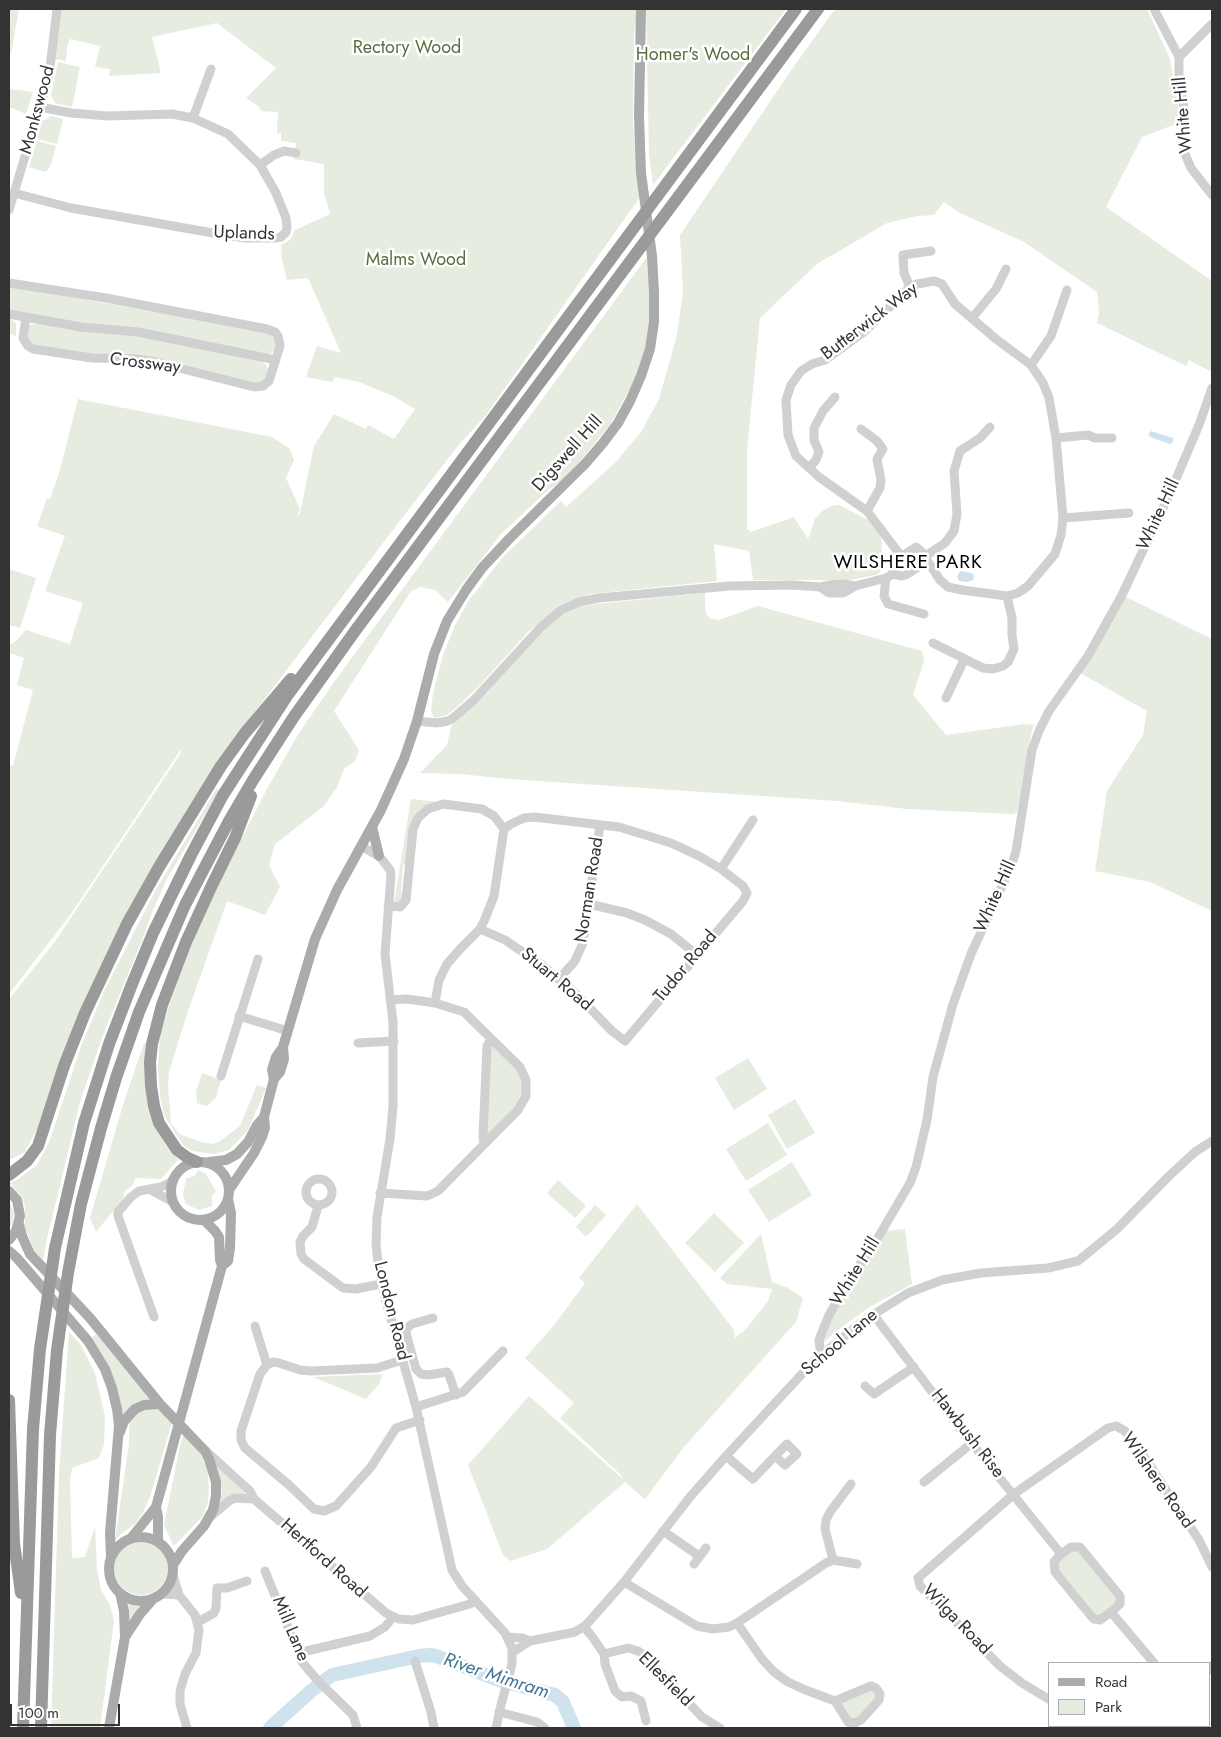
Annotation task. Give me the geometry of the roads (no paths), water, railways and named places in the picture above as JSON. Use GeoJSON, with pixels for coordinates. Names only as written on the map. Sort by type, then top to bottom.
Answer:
{"type":"FeatureCollection","features":[{"type":"Feature","properties":{"kind":"highway"},"geometry":{"type":"LineString","coordinates":[[23,1728],[33,1429],[40,1349],[55,1248],[84,1123],[109,1044],[153,933],[191,854],[224,795],[288,696],[796,9]]}},
{"type":"Feature","properties":{"kind":"highway"},"geometry":{"type":"LineString","coordinates":[[41,1728],[50,1435],[57,1350],[68,1273],[81,1204],[100,1128],[139,1012],[185,905],[229,821],[293,718],[355,631],[818,9]]}},
{"type":"Feature","properties":{"kind":"highway"},"geometry":{"type":"LineString","coordinates":[[9,1175],[27,1161],[38,1146],[64,1066],[85,1012],[127,924],[182,827],[221,766],[245,733],[341,624]]}},
{"type":"Feature","properties":{"kind":"highway"},"geometry":{"type":"LineString","coordinates":[[201,1162],[188,1158],[177,1150],[160,1123],[154,1106],[151,1086],[150,1062],[152,1044],[162,1004],[186,942],[235,838],[262,766]]}},
{"type":"Feature","properties":{"kind":"highway"},"geometry":{"type":"LineString","coordinates":[[9,1400],[14,1543],[27,1630]]}},
{"type":"Feature","properties":{"kind":"main road","name":"Digswell Hill"},"geometry":{"type":"LineString","coordinates":[[264,1117],[274,1079],[276,1057],[283,1047],[320,927],[337,890],[372,827],[396,778],[417,721],[431,664],[447,621],[482,568],[585,464],[618,423],[630,401],[650,349],[654,322],[654,271],[642,173],[639,117],[641,9]]}},
{"type":"Feature","properties":{"kind":"main road"},"geometry":{"type":"LineString","coordinates":[[372,827],[379,856]]}},
{"type":"Feature","properties":{"kind":"main road"},"geometry":{"type":"LineString","coordinates":[[264,1117],[265,1128],[259,1144],[229,1194],[225,1207],[219,1213],[204,1220],[185,1216],[180,1212],[173,1202],[171,1194],[172,1181],[182,1168],[201,1162],[226,1160],[237,1154],[248,1142],[257,1125],[264,1117]]}},
{"type":"Feature","properties":{"kind":"main road"},"geometry":{"type":"LineString","coordinates":[[201,1162],[213,1165],[225,1175],[229,1194],[231,1213],[230,1248],[228,1261],[222,1266]]}},
{"type":"Feature","properties":{"kind":"main road"},"geometry":{"type":"LineString","coordinates":[[9,1191],[17,1200],[20,1208],[19,1224],[9,1240]]}},
{"type":"Feature","properties":{"kind":"main road"},"geometry":{"type":"LineString","coordinates":[[158,1541],[156,1507],[222,1266],[219,1237],[215,1230],[204,1220]]}},
{"type":"Feature","properties":{"kind":"main road"},"geometry":{"type":"LineString","coordinates":[[19,1224],[30,1254],[90,1318],[160,1404],[206,1451],[212,1466],[216,1490],[215,1503],[209,1518],[180,1553],[169,1586],[140,1614],[125,1637]]}},
{"type":"Feature","properties":{"kind":"main road"},"geometry":{"type":"LineString","coordinates":[[9,1251],[77,1327],[100,1360],[109,1378],[115,1398],[119,1438],[110,1533],[111,1556]]}},
{"type":"Feature","properties":{"kind":"main road"},"geometry":{"type":"LineString","coordinates":[[119,1438],[124,1420],[134,1409],[144,1405],[160,1404]]}},
{"type":"Feature","properties":{"kind":"main road"},"geometry":{"type":"LineString","coordinates":[[156,1507],[132,1537],[118,1545],[111,1556],[109,1576],[120,1593],[128,1598],[136,1601],[145,1601],[158,1596]]}},
{"type":"Feature","properties":{"kind":"main road"},"geometry":{"type":"LineString","coordinates":[[132,1537],[146,1537],[158,1541],[168,1550],[173,1570]]}},
{"type":"Feature","properties":{"kind":"main road"},"geometry":{"type":"LineString","coordinates":[[109,1728],[125,1637],[124,1611],[120,1593]]}},
{"type":"Feature","properties":{"kind":"street","name":"Monkswood"},"geometry":{"type":"LineString","coordinates":[[9,210],[52,60],[57,9]]}},
{"type":"Feature","properties":{"kind":"street"},"geometry":{"type":"LineString","coordinates":[[1154,9],[1179,57],[1212,24]]}},
{"type":"Feature","properties":{"kind":"street","name":"White Hill"},"geometry":{"type":"LineString","coordinates":[[1179,57],[1179,78],[1186,120],[1185,154],[1191,168],[1212,195]]}},
{"type":"Feature","properties":{"kind":"street"},"geometry":{"type":"LineString","coordinates":[[193,118],[212,69]]}},
{"type":"Feature","properties":{"kind":"street","name":"Uplands"},"geometry":{"type":"LineString","coordinates":[[14,193],[71,208],[212,234],[245,238],[281,237],[286,232],[286,218],[276,193],[260,165],[228,134],[193,118],[172,114],[108,116],[71,113],[40,107]]}},
{"type":"Feature","properties":{"kind":"street"},"geometry":{"type":"LineString","coordinates":[[260,165],[274,155],[284,151],[296,153]]}},
{"type":"Feature","properties":{"kind":"street"},"geometry":{"type":"LineString","coordinates":[[910,287],[904,273],[903,255],[931,251]]}},
{"type":"Feature","properties":{"kind":"street"},"geometry":{"type":"LineString","coordinates":[[972,318],[996,289],[1006,269]]}},
{"type":"Feature","properties":{"kind":"street","name":"Crossway"},"geometry":{"type":"LineString","coordinates":[[9,282],[106,298],[267,329],[275,332],[280,346],[269,381],[263,386],[254,386],[155,362],[75,356],[33,349],[24,343],[22,334],[26,317]]}},
{"type":"Feature","properties":{"kind":"street","name":"Butterwick Way"},"geometry":{"type":"LineString","coordinates":[[900,556],[867,512],[796,456],[788,436],[786,409],[790,384],[801,371],[807,366],[825,360],[865,331],[910,287],[924,282],[938,282],[942,284],[955,304],[996,339],[1031,365],[1047,390],[1056,438],[1063,518],[1059,544],[1049,562],[1028,586],[1018,593],[1007,596]]}},
{"type":"Feature","properties":{"kind":"street"},"geometry":{"type":"LineString","coordinates":[[1031,365],[1051,336],[1067,290]]}},
{"type":"Feature","properties":{"kind":"street","name":"Crossway"},"geometry":{"type":"LineString","coordinates":[[9,314],[80,326],[138,332],[276,360]]}},
{"type":"Feature","properties":{"kind":"street","name":"White Hill"},"geometry":{"type":"LineString","coordinates":[[823,1353],[819,1346],[819,1340],[828,1315],[910,1183],[916,1167],[927,1120],[933,1076],[950,1013],[971,954],[1011,867],[1016,851],[1032,750],[1039,731],[1050,711],[1088,656],[1122,595],[1173,487],[1212,388]]}},
{"type":"Feature","properties":{"kind":"street"},"geometry":{"type":"LineString","coordinates":[[809,468],[816,460],[819,452],[814,440],[814,428],[823,411],[835,397]]}},
{"type":"Feature","properties":{"kind":"street"},"geometry":{"type":"LineString","coordinates":[[417,721],[437,723],[453,718],[473,701],[541,627],[560,610],[578,602],[599,598],[728,586],[794,585],[820,587],[844,584],[855,586],[889,576],[906,575],[945,543],[954,531],[957,514],[954,471],[960,451],[980,438],[990,427]]}},
{"type":"Feature","properties":{"kind":"street"},"geometry":{"type":"LineString","coordinates":[[862,430],[883,449],[877,459],[880,488],[867,512]]}},
{"type":"Feature","properties":{"kind":"street"},"geometry":{"type":"LineString","coordinates":[[1056,438],[1088,435],[1095,438],[1112,438]]}},
{"type":"Feature","properties":{"kind":"street"},"geometry":{"type":"LineString","coordinates":[[1063,518],[1129,513]]}},
{"type":"Feature","properties":{"kind":"street"},"geometry":{"type":"LineString","coordinates":[[924,614],[888,604],[884,596],[893,562],[916,547],[940,580],[948,587],[1007,596],[1012,618],[1014,649],[1008,662],[999,668],[983,668],[933,643]]}},
{"type":"Feature","properties":{"kind":"street"},"geometry":{"type":"LineString","coordinates":[[946,698],[964,660]]}},
{"type":"Feature","properties":{"kind":"street"},"geometry":{"type":"LineString","coordinates":[[388,906],[400,906],[406,900],[412,834],[418,818],[428,809],[443,804],[489,812],[504,830]]}},
{"type":"Feature","properties":{"kind":"street"},"geometry":{"type":"LineString","coordinates":[[435,1003],[439,980],[447,964],[480,929],[494,896],[504,830],[516,821],[529,817],[600,825],[638,832],[671,843],[721,869],[753,820]]}},
{"type":"Feature","properties":{"kind":"street","name":"Norman Road"},"geometry":{"type":"LineString","coordinates":[[559,979],[580,953],[600,825]]}},
{"type":"Feature","properties":{"kind":"street"},"geometry":{"type":"LineString","coordinates":[[361,846],[379,856]]}},
{"type":"Feature","properties":{"kind":"street","name":"London Road"},"geometry":{"type":"LineString","coordinates":[[379,856],[388,866],[391,875],[384,954],[394,1041],[392,1123],[377,1217],[376,1240],[381,1284],[420,1420],[450,1563],[456,1577],[465,1590],[488,1612],[508,1637],[513,1652],[512,1664],[496,1728]]}},
{"type":"Feature","properties":{"kind":"street","name":"Tudor Road"},"geometry":{"type":"LineString","coordinates":[[625,1041],[743,901],[747,893],[743,886],[721,869]]}},
{"type":"Feature","properties":{"kind":"street"},"geometry":{"type":"LineString","coordinates":[[589,904],[627,913],[645,920],[671,934],[696,955]]}},
{"type":"Feature","properties":{"kind":"street","name":"Stuart Road"},"geometry":{"type":"LineString","coordinates":[[480,929],[516,947],[559,979],[591,1008],[612,1031],[625,1041]]}},
{"type":"Feature","properties":{"kind":"street"},"geometry":{"type":"LineString","coordinates":[[221,1076],[258,959]]}},
{"type":"Feature","properties":{"kind":"street"},"geometry":{"type":"LineString","coordinates":[[380,1193],[427,1196],[433,1194],[518,1110],[526,1096],[524,1072],[464,1012],[435,1003],[408,999],[390,1000]]}},
{"type":"Feature","properties":{"kind":"street"},"geometry":{"type":"LineString","coordinates":[[239,1016],[288,1031]]}},
{"type":"Feature","properties":{"kind":"street"},"geometry":{"type":"LineString","coordinates":[[484,1143],[487,1046],[491,1039]]}},
{"type":"Feature","properties":{"kind":"street"},"geometry":{"type":"LineString","coordinates":[[358,1042],[394,1041]]}},
{"type":"Feature","properties":{"kind":"street","name":"School Lane"},"geometry":{"type":"LineString","coordinates":[[513,1652],[530,1641],[575,1632],[584,1627],[624,1582],[690,1497],[726,1456],[823,1353],[873,1314],[914,1290],[942,1280],[981,1273],[1048,1268],[1078,1261],[1117,1229],[1188,1158],[1212,1141]]}},
{"type":"Feature","properties":{"kind":"street"},"geometry":{"type":"LineString","coordinates":[[154,1317],[118,1212],[139,1191],[151,1190],[172,1181]]}},
{"type":"Feature","properties":{"kind":"street"},"geometry":{"type":"LineString","coordinates":[[151,1190],[173,1202]]}},
{"type":"Feature","properties":{"kind":"street"},"geometry":{"type":"LineString","coordinates":[[318,1206],[312,1226],[300,1242],[301,1254],[304,1259],[343,1288],[356,1289],[381,1284]]}},
{"type":"Feature","properties":{"kind":"street","name":"Hawbush Rise"},"geometry":{"type":"LineString","coordinates":[[873,1314],[1062,1554]]}},
{"type":"Feature","properties":{"kind":"street"},"geometry":{"type":"LineString","coordinates":[[433,1318],[412,1324],[407,1328],[406,1333],[416,1369],[421,1374],[429,1375],[447,1372],[456,1395]]}},
{"type":"Feature","properties":{"kind":"street"},"geometry":{"type":"LineString","coordinates":[[255,1326],[267,1365]]}},
{"type":"Feature","properties":{"kind":"street"},"geometry":{"type":"LineString","coordinates":[[416,1406],[456,1395],[468,1388],[503,1351]]}},
{"type":"Feature","properties":{"kind":"street"},"geometry":{"type":"LineString","coordinates":[[402,1360],[377,1368],[312,1371],[300,1370],[275,1362],[267,1365],[260,1374],[252,1397],[241,1431],[241,1440],[245,1448],[318,1510],[327,1510],[336,1506],[374,1463],[396,1428],[420,1420]]}},
{"type":"Feature","properties":{"kind":"street"},"geometry":{"type":"LineString","coordinates":[[865,1386],[874,1394],[914,1367]]}},
{"type":"Feature","properties":{"kind":"street","name":"Wilshere Road"},"geometry":{"type":"LineString","coordinates":[[1014,1494],[1108,1428],[1116,1426],[1125,1431],[1143,1455],[1199,1540],[1212,1566]]}},
{"type":"Feature","properties":{"kind":"street"},"geometry":{"type":"LineString","coordinates":[[924,1482],[972,1442]]}},
{"type":"Feature","properties":{"kind":"street","name":"Hertford Road"},"geometry":{"type":"LineString","coordinates":[[206,1451],[250,1491],[254,1499],[302,1539],[380,1610],[393,1616]]}},
{"type":"Feature","properties":{"kind":"street"},"geometry":{"type":"LineString","coordinates":[[726,1456],[753,1479],[775,1456]]}},
{"type":"Feature","properties":{"kind":"street"},"geometry":{"type":"LineString","coordinates":[[833,1560],[825,1528],[826,1520],[852,1484]]}},
{"type":"Feature","properties":{"kind":"street","name":"Wilga Road"},"geometry":{"type":"LineString","coordinates":[[1014,1494],[918,1578],[920,1586],[1000,1666],[1022,1683],[1048,1699]]}},
{"type":"Feature","properties":{"kind":"street"},"geometry":{"type":"LineString","coordinates":[[209,1518],[235,1498],[254,1499]]}},
{"type":"Feature","properties":{"kind":"street"},"geometry":{"type":"LineString","coordinates":[[663,1531],[696,1560],[706,1548]]}},
{"type":"Feature","properties":{"kind":"street"},"geometry":{"type":"LineString","coordinates":[[1072,1547],[1080,1548],[1120,1596],[1120,1604],[1112,1612],[1100,1620],[1094,1619],[1091,1616],[1055,1572],[1054,1562],[1062,1554],[1072,1547]]}},
{"type":"Feature","properties":{"kind":"street"},"geometry":{"type":"LineString","coordinates":[[624,1582],[697,1626],[713,1629],[729,1627],[737,1623],[833,1560],[857,1564]]}},
{"type":"Feature","properties":{"kind":"street"},"geometry":{"type":"LineString","coordinates":[[173,1570],[179,1595],[191,1609],[198,1622],[199,1630],[195,1656],[185,1674],[180,1691],[180,1704],[186,1728]]}},
{"type":"Feature","properties":{"kind":"street","name":"Mill Lane"},"geometry":{"type":"LineString","coordinates":[[265,1571],[304,1665],[320,1684],[353,1716],[357,1728]]}},
{"type":"Feature","properties":{"kind":"street"},"geometry":{"type":"LineString","coordinates":[[198,1622],[214,1613],[217,1588],[227,1588],[247,1580]]}},
{"type":"Feature","properties":{"kind":"street"},"geometry":{"type":"LineString","coordinates":[[461,1607],[462,1593],[465,1590]]}},
{"type":"Feature","properties":{"kind":"street"},"geometry":{"type":"LineString","coordinates":[[158,1596],[179,1595]]}},
{"type":"Feature","properties":{"kind":"street"},"geometry":{"type":"LineString","coordinates":[[298,1653],[370,1636],[385,1626],[393,1616],[413,1620],[476,1601]]}},
{"type":"Feature","properties":{"kind":"street"},"geometry":{"type":"LineString","coordinates":[[1112,1612],[1153,1662]]}},
{"type":"Feature","properties":{"kind":"street"},"geometry":{"type":"LineString","coordinates":[[737,1623],[762,1659],[774,1672],[788,1682],[835,1701],[848,1722],[855,1723],[862,1720],[879,1700],[880,1694],[876,1688],[871,1686],[835,1701]]}},
{"type":"Feature","properties":{"kind":"street"},"geometry":{"type":"LineString","coordinates":[[584,1627],[604,1654]]}},
{"type":"Feature","properties":{"kind":"street","name":"School Lane"},"geometry":{"type":"LineString","coordinates":[[508,1637],[522,1638],[530,1641]]}},
{"type":"Feature","properties":{"kind":"street","name":"Ellesfield"},"geometry":{"type":"LineString","coordinates":[[646,1721],[641,1700],[631,1696],[622,1697],[615,1690],[605,1664],[604,1654],[628,1648],[638,1651],[644,1655],[702,1717],[720,1728]]}},
{"type":"Feature","properties":{"kind":"street"},"geometry":{"type":"LineString","coordinates":[[416,1661],[434,1728]]}},
{"type":"Feature","properties":{"kind":"street"},"geometry":{"type":"LineString","coordinates":[[499,1712],[538,1722],[545,1728]]}},
{"type":"Feature","properties":{"kind":"water"},"geometry":{"type":"Polygon","coordinates":[[[1151,431],[1173,438],[1173,442],[1170,444],[1150,437],[1148,434],[1151,431]]]}},
{"type":"Feature","properties":{"kind":"water"},"geometry":{"type":"Polygon","coordinates":[[[960,571],[972,573],[974,576],[973,580],[967,582],[959,581],[957,577],[960,571]]]}},
{"type":"Feature","properties":{"kind":"waterway","name":"River Mimram"},"geometry":{"type":"LineString","coordinates":[[270,1728],[332,1675],[430,1655],[499,1680],[555,1695],[563,1702],[574,1728]]}},
{"type":"Feature","properties":{"kind":"district","name":"WILSHERE PARK"},"geometry":{"type":"Point","coordinates":[908,563]}},
{"type":"Feature","properties":{"kind":"park label","name":"Rectory Wood"},"geometry":{"type":"Point","coordinates":[407,49]}},
{"type":"Feature","properties":{"kind":"park label","name":"Homer's Wood"},"geometry":{"type":"Point","coordinates":[693,56]}},
{"type":"Feature","properties":{"kind":"park label","name":"Malms Wood"},"geometry":{"type":"Point","coordinates":[416,261]}}]}
